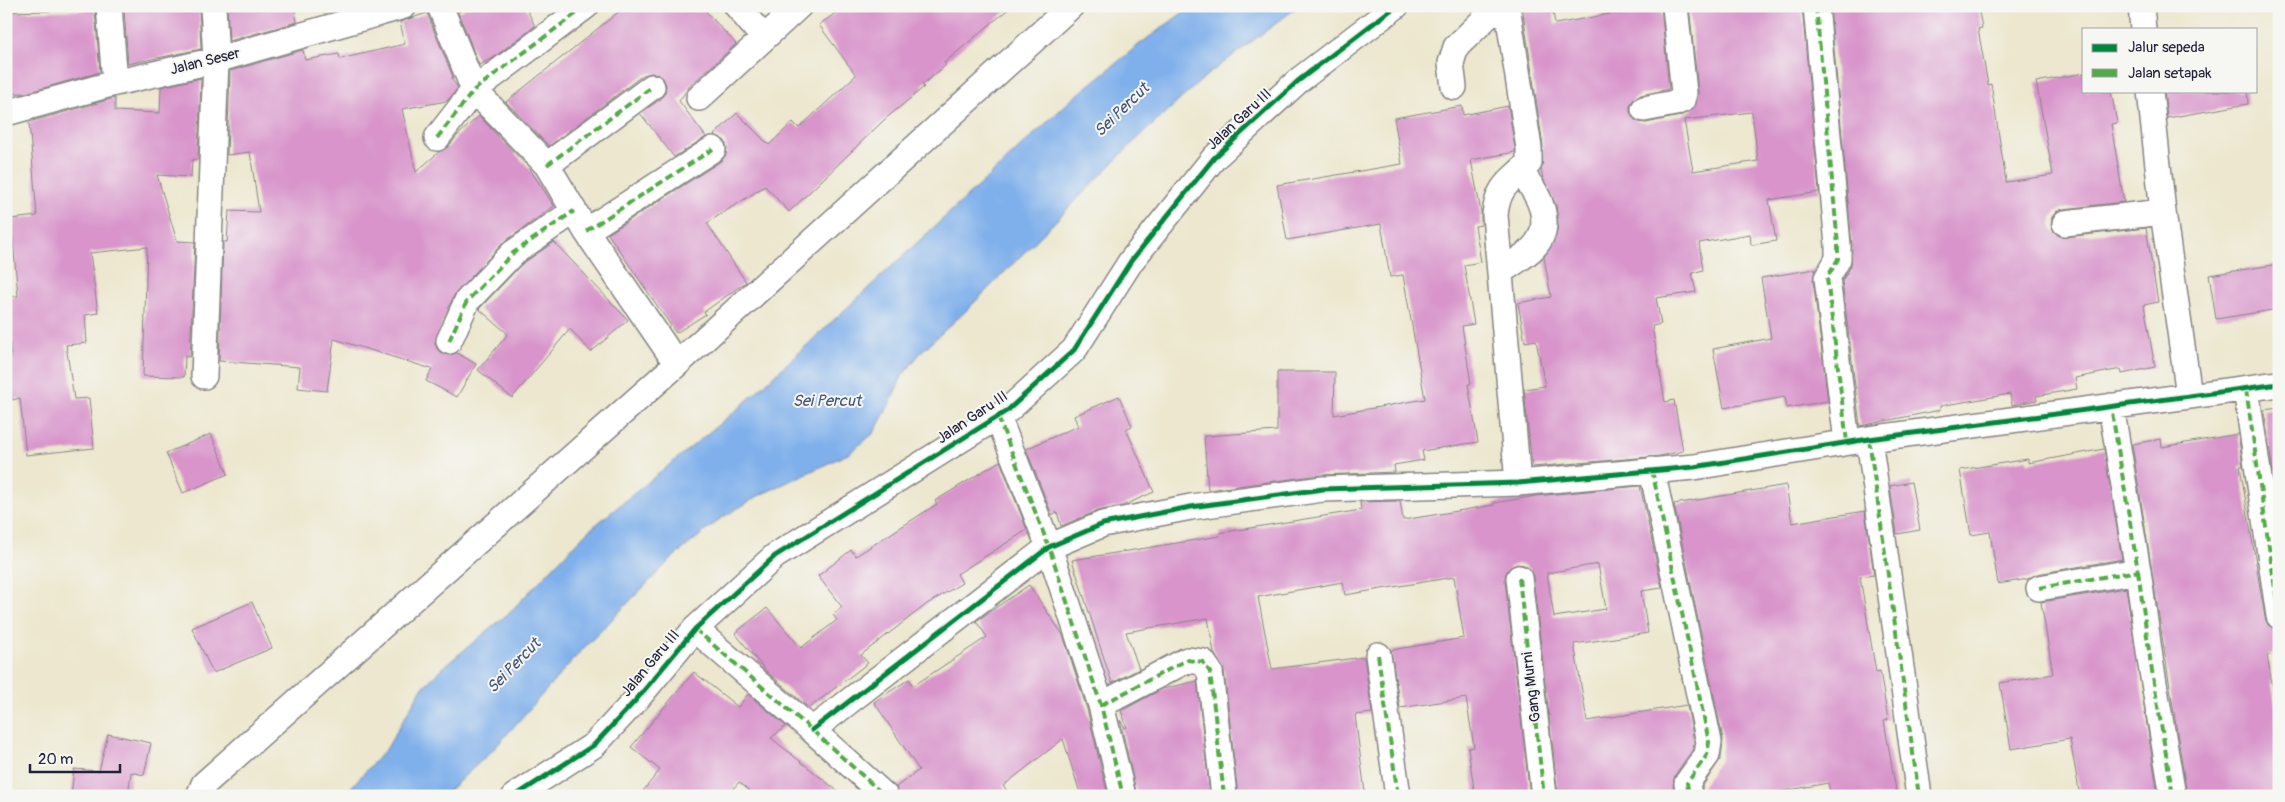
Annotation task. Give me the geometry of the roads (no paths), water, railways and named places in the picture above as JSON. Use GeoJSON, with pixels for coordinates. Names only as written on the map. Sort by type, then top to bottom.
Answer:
{"type":"FeatureCollection","features":[{"type":"Feature","properties":{"kind":"street"},"geometry":{"type":"LineString","coordinates":[[109,6],[116,83]]}},
{"type":"Feature","properties":{"kind":"street"},"geometry":{"type":"LineString","coordinates":[[204,376],[216,60],[213,6]]}},
{"type":"Feature","properties":{"kind":"street","name":"Jalan Seser"},"geometry":{"type":"LineString","coordinates":[[6,113],[116,83],[216,60],[404,6]]}},
{"type":"Feature","properties":{"kind":"street"},"geometry":{"type":"LineString","coordinates":[[440,6],[474,90],[547,165],[580,221],[677,364]]}},
{"type":"Feature","properties":{"kind":"street"},"geometry":{"type":"LineString","coordinates":[[437,138],[474,90],[586,6]]}},
{"type":"Feature","properties":{"kind":"street"},"geometry":{"type":"LineString","coordinates":[[737,6],[764,37]]}},
{"type":"Feature","properties":{"kind":"street"},"geometry":{"type":"LineString","coordinates":[[699,98],[799,6]]}},
{"type":"Feature","properties":{"kind":"street"},"geometry":{"type":"LineString","coordinates":[[200,796],[204,784],[677,364],[1071,6]]}},
{"type":"Feature","properties":{"kind":"street","name":"Jalan Garu III"},"geometry":{"type":"LineString","coordinates":[[515,796],[594,744],[636,700],[695,629],[775,556],[998,417],[1074,350],[1131,261],[1214,158],[1298,81],[1396,6]]}},
{"type":"Feature","properties":{"kind":"street"},"geometry":{"type":"LineString","coordinates":[[1454,87],[1451,63],[1456,47],[1498,6]]}},
{"type":"Feature","properties":{"kind":"street"},"geometry":{"type":"LineString","coordinates":[[1507,6],[1529,148],[1529,163],[1506,184],[1497,197],[1495,214],[1518,483]]}},
{"type":"Feature","properties":{"kind":"street"},"geometry":{"type":"LineString","coordinates":[[1644,109],[1682,100],[1684,92],[1675,6]]}},
{"type":"Feature","properties":{"kind":"street"},"geometry":{"type":"LineString","coordinates":[[1816,6],[1838,245],[1838,259],[1828,278],[1858,440],[1919,796]]}},
{"type":"Feature","properties":{"kind":"street"},"geometry":{"type":"LineString","coordinates":[[2141,6],[2143,28]]}},
{"type":"Feature","properties":{"kind":"street"},"geometry":{"type":"LineString","coordinates":[[547,165],[652,87]]}},
{"type":"Feature","properties":{"kind":"street"},"geometry":{"type":"LineString","coordinates":[[2150,92],[2163,212],[2188,395]]}},
{"type":"Feature","properties":{"kind":"street"},"geometry":{"type":"LineString","coordinates":[[449,341],[467,301],[513,254],[580,221],[713,149]]}},
{"type":"Feature","properties":{"kind":"street"},"geometry":{"type":"LineString","coordinates":[[1500,272],[1532,249],[1544,232],[1542,206],[1534,188],[1520,172]]}},
{"type":"Feature","properties":{"kind":"street"},"geometry":{"type":"LineString","coordinates":[[2066,224],[2163,212]]}},
{"type":"Feature","properties":{"kind":"street"},"geometry":{"type":"LineString","coordinates":[[812,730],[1049,547],[1103,524],[1191,507],[1323,489],[1518,483],[1694,467],[1858,440],[2279,384]]}},
{"type":"Feature","properties":{"kind":"street"},"geometry":{"type":"LineString","coordinates":[[2246,389],[2279,616]]}},
{"type":"Feature","properties":{"kind":"street"},"geometry":{"type":"LineString","coordinates":[[2111,406],[2173,796]]}},
{"type":"Feature","properties":{"kind":"street"},"geometry":{"type":"LineString","coordinates":[[998,417],[1049,547],[1101,705],[1122,796]]}},
{"type":"Feature","properties":{"kind":"street"},"geometry":{"type":"LineString","coordinates":[[1652,470],[1709,742],[1707,755],[1687,783],[1689,796]]}},
{"type":"Feature","properties":{"kind":"street"},"geometry":{"type":"LineString","coordinates":[[2040,588],[2138,571]]}},
{"type":"Feature","properties":{"kind":"street","name":"Gang Murni"},"geometry":{"type":"LineString","coordinates":[[1519,578],[1544,796]]}},
{"type":"Feature","properties":{"kind":"street"},"geometry":{"type":"LineString","coordinates":[[695,629],[812,730],[884,796]]}},
{"type":"Feature","properties":{"kind":"street"},"geometry":{"type":"LineString","coordinates":[[1378,655],[1398,796]]}},
{"type":"Feature","properties":{"kind":"street"},"geometry":{"type":"LineString","coordinates":[[1101,705],[1188,660],[1203,662],[1210,672],[1224,796]]}},
{"type":"Feature","properties":{"kind":"water","name":"Sei Percut"},"geometry":{"type":"Polygon","coordinates":[[[1192,6],[1299,6],[1206,76],[1134,142],[969,308],[922,351],[902,376],[874,433],[848,454],[760,495],[720,519],[671,559],[579,653],[493,750],[443,796],[343,796],[387,748],[422,688],[446,665],[509,613],[587,532],[739,408],[1071,100],[1141,43],[1192,6]]]}}]}
